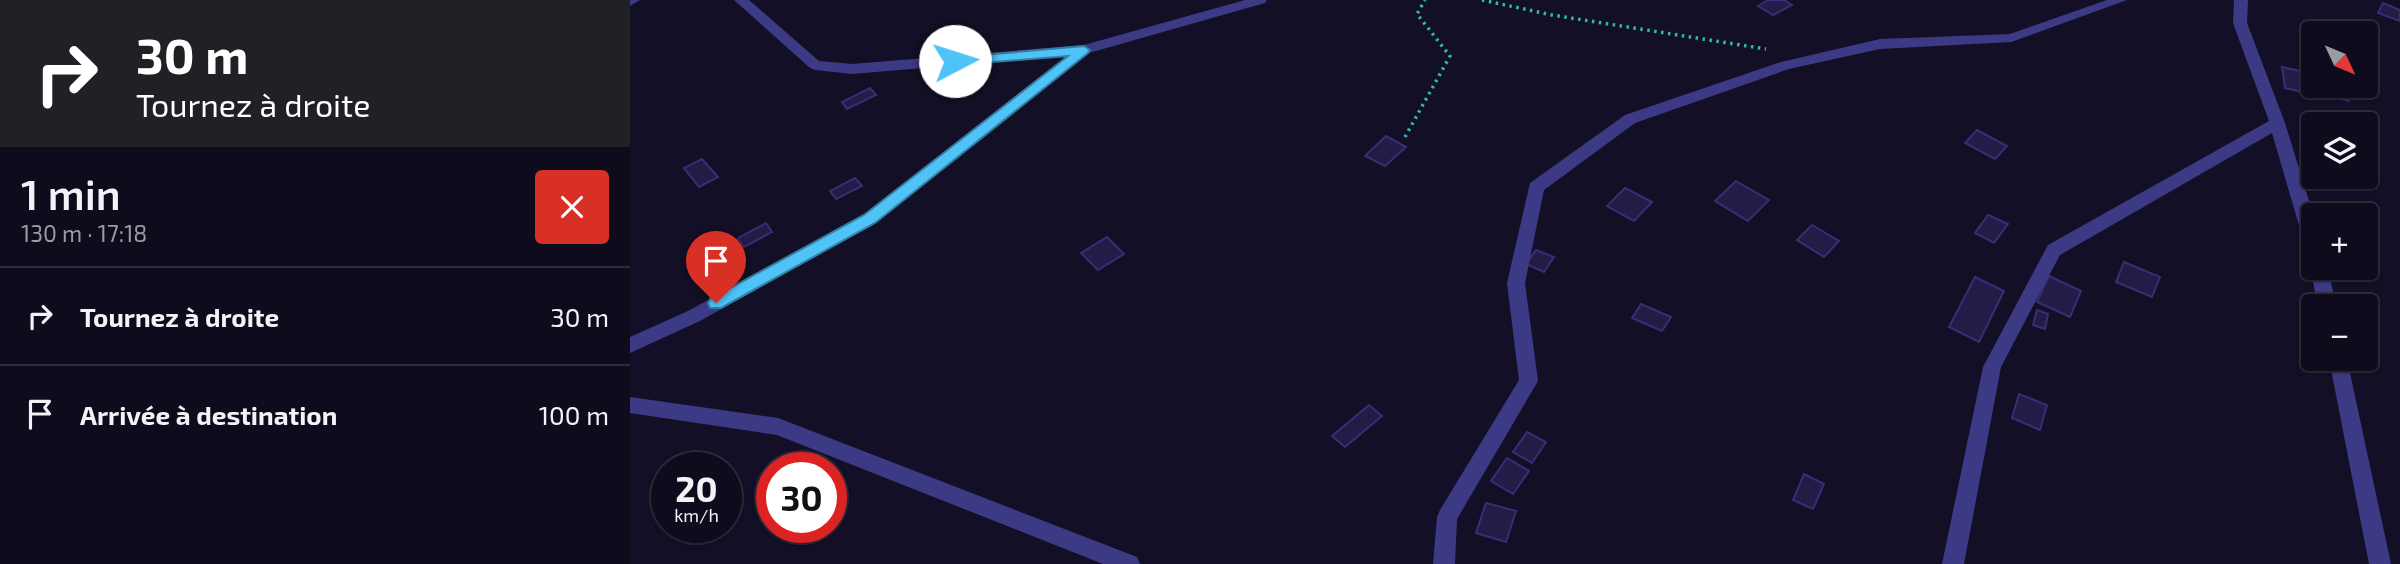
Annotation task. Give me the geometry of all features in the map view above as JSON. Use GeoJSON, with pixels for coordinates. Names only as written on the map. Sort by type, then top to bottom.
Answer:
{"type":"FeatureCollection","features":[{"type":"Feature","properties":{"kind":"street"},"geometry":{"type":"LineString","coordinates":[[741,0],[815,65],[852,69],[1084,50],[1260,0]]}},
{"type":"Feature","properties":{"kind":"street"},"geometry":{"type":"LineString","coordinates":[[1444,564],[1447,517],[1529,381],[1516,283],[1536,187],[1630,119],[1786,65],[1880,44],[2011,38],[2120,0]]}},
{"type":"Feature","properties":{"kind":"street"},"geometry":{"type":"LineString","coordinates":[[2241,0],[2240,23],[2277,122],[2301,203]]}},
{"type":"Feature","properties":{"kind":"street"},"geometry":{"type":"LineString","coordinates":[[630,345],[694,316],[870,219],[1084,50]]}},
{"type":"Feature","properties":{"kind":"street"},"geometry":{"type":"LineString","coordinates":[[1953,564],[1992,367],[2054,250],[2277,122]]}},
{"type":"Feature","properties":{"kind":"street"},"geometry":{"type":"LineString","coordinates":[[2340,371],[2380,564]]}},
{"type":"Feature","properties":{"kind":"street"},"geometry":{"type":"LineString","coordinates":[[630,405],[778,426],[1129,564]]}},
{"type":"Feature","properties":{"kind":"path"},"geometry":{"type":"LineString","coordinates":[[1405,136],[1450,56],[1417,14],[1425,0]]}},
{"type":"Feature","properties":{"kind":"path"},"geometry":{"type":"LineString","coordinates":[[1482,0],[1530,12],[1702,36],[1815,59]]}},
{"type":"Feature","properties":{"kind":"building"},"geometry":{"type":"Polygon","coordinates":[[[1768,0],[1784,0],[1792,5],[1773,15],[1758,6],[1768,0]]]}},
{"type":"Feature","properties":{"kind":"building"},"geometry":{"type":"Polygon","coordinates":[[[2383,3],[2400,10],[2400,21],[2378,13],[2383,3]]]}},
{"type":"Feature","properties":{"kind":"building"},"geometry":{"type":"Polygon","coordinates":[[[2282,67],[2301,71],[2301,92],[2285,88],[2282,67]]]}},
{"type":"Feature","properties":{"kind":"building"},"geometry":{"type":"Polygon","coordinates":[[[870,88],[876,95],[847,109],[842,102],[870,88]]]}},
{"type":"Feature","properties":{"kind":"building"},"geometry":{"type":"Polygon","coordinates":[[[1977,130],[2007,146],[1995,159],[1965,143],[1977,130]]]}},
{"type":"Feature","properties":{"kind":"building"},"geometry":{"type":"Polygon","coordinates":[[[1386,136],[1406,147],[1385,166],[1365,156],[1386,136]]]}},
{"type":"Feature","properties":{"kind":"building"},"geometry":{"type":"Polygon","coordinates":[[[702,159],[718,177],[699,187],[684,168],[702,159]]]}},
{"type":"Feature","properties":{"kind":"building"},"geometry":{"type":"Polygon","coordinates":[[[855,178],[862,186],[836,199],[830,191],[855,178]]]}},
{"type":"Feature","properties":{"kind":"building"},"geometry":{"type":"Polygon","coordinates":[[[1736,181],[1769,200],[1748,221],[1715,201],[1736,181]]]}},
{"type":"Feature","properties":{"kind":"building"},"geometry":{"type":"Polygon","coordinates":[[[1625,188],[1652,202],[1634,221],[1607,206],[1625,188]]]}},
{"type":"Feature","properties":{"kind":"building"},"geometry":{"type":"Polygon","coordinates":[[[1988,215],[2008,224],[1994,243],[1975,233],[1988,215]]]}},
{"type":"Feature","properties":{"kind":"building"},"geometry":{"type":"Polygon","coordinates":[[[766,223],[772,232],[744,247],[738,238],[766,223]]]}},
{"type":"Feature","properties":{"kind":"building"},"geometry":{"type":"Polygon","coordinates":[[[1812,225],[1839,241],[1824,257],[1797,240],[1812,225]]]}},
{"type":"Feature","properties":{"kind":"building"},"geometry":{"type":"Polygon","coordinates":[[[1107,237],[1124,254],[1098,270],[1081,253],[1107,237]]]}},
{"type":"Feature","properties":{"kind":"building"},"geometry":{"type":"Polygon","coordinates":[[[1536,250],[1554,257],[1544,272],[1526,264],[1536,250]]]}},
{"type":"Feature","properties":{"kind":"building"},"geometry":{"type":"Polygon","coordinates":[[[2124,262],[2160,277],[2152,297],[2116,282],[2124,262]]]}},
{"type":"Feature","properties":{"kind":"building"},"geometry":{"type":"Polygon","coordinates":[[[2049,276],[2081,291],[2070,317],[2037,302],[2049,276]]]}},
{"type":"Feature","properties":{"kind":"building"},"geometry":{"type":"Polygon","coordinates":[[[1975,277],[2004,291],[1979,342],[1949,327],[1975,277]]]}},
{"type":"Feature","properties":{"kind":"building"},"geometry":{"type":"Polygon","coordinates":[[[1641,304],[1671,317],[1662,331],[1632,318],[1641,304]]]}},
{"type":"Feature","properties":{"kind":"building"},"geometry":{"type":"Polygon","coordinates":[[[2037,310],[2048,314],[2045,329],[2033,325],[2037,310]]]}},
{"type":"Feature","properties":{"kind":"building"},"geometry":{"type":"Polygon","coordinates":[[[2019,394],[2047,405],[2040,430],[2012,418],[2019,394]]]}},
{"type":"Feature","properties":{"kind":"building"},"geometry":{"type":"Polygon","coordinates":[[[1369,405],[1382,416],[1345,447],[1332,436],[1369,405]]]}},
{"type":"Feature","properties":{"kind":"building"},"geometry":{"type":"Polygon","coordinates":[[[1527,432],[1546,442],[1532,463],[1513,452],[1527,432]]]}},
{"type":"Feature","properties":{"kind":"building"},"geometry":{"type":"Polygon","coordinates":[[[1507,458],[1529,471],[1513,494],[1491,481],[1507,458]]]}},
{"type":"Feature","properties":{"kind":"building"},"geometry":{"type":"Polygon","coordinates":[[[1804,474],[1824,484],[1813,509],[1793,500],[1804,474]]]}},
{"type":"Feature","properties":{"kind":"building"},"geometry":{"type":"Polygon","coordinates":[[[1486,503],[1516,511],[1506,542],[1476,533],[1486,503]]]}},
{"type":"Feature","properties":{"kind":"route"},"geometry":{"type":"LineString","coordinates":[[716,303],[870,219],[1084,50],[955,61]]}}]}
